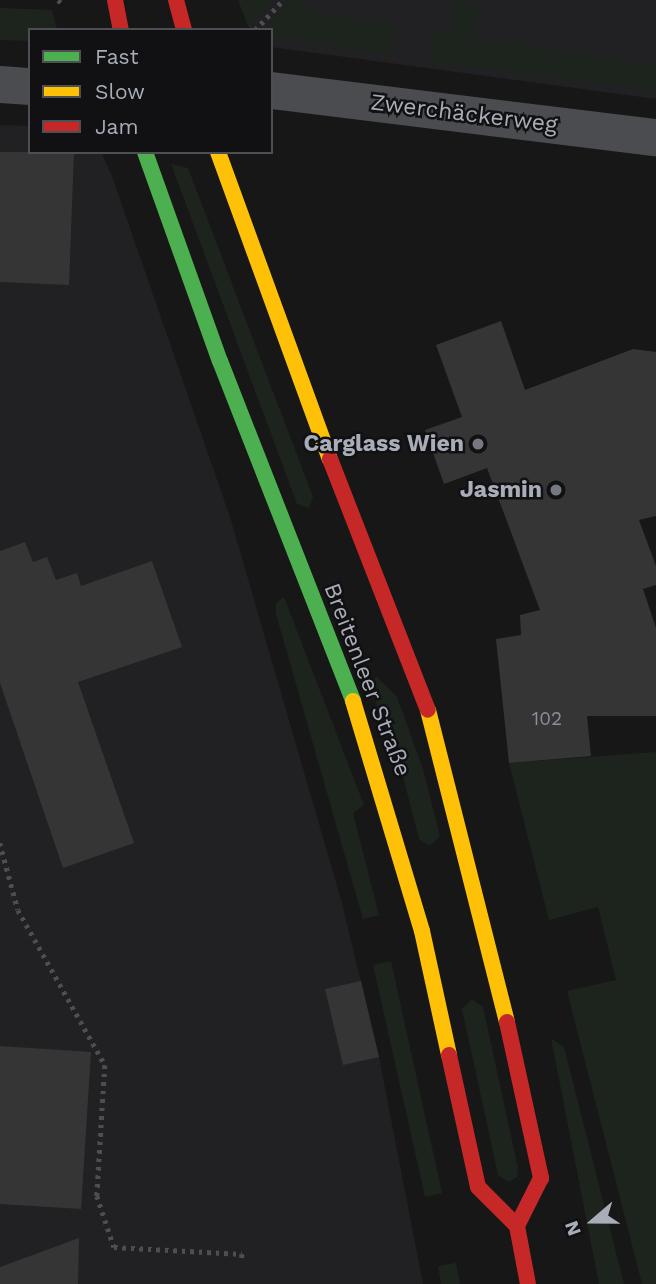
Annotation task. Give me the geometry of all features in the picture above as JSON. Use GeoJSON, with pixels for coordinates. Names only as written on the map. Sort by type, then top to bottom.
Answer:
{"type":"FeatureCollection","features":[{"type":"Feature","properties":{"kind":"main road"},"geometry":{"type":"LineString","coordinates":[[115,0],[121,28]]}},
{"type":"Feature","properties":{"kind":"main road"},"geometry":{"type":"LineString","coordinates":[[176,0],[183,28]]}},
{"type":"Feature","properties":{"kind":"main road","name":"Breitenleer Straße"},"geometry":{"type":"LineString","coordinates":[[146,154],[382,782],[450,1048],[478,1187],[517,1226],[541,1178],[484,918],[446,770],[420,682],[357,534],[219,154]]}},
{"type":"Feature","properties":{"kind":"main road"},"geometry":{"type":"LineString","coordinates":[[517,1226],[528,1284]]}},
{"type":"Feature","properties":{"kind":"street"},"geometry":{"type":"LineString","coordinates":[[0,84],[28,86]]}},
{"type":"Feature","properties":{"kind":"street","name":"Zwerchäckerweg"},"geometry":{"type":"LineString","coordinates":[[273,90],[656,136]]}},
{"type":"Feature","properties":{"kind":"path"},"geometry":{"type":"LineString","coordinates":[[58,0],[64,5]]}},
{"type":"Feature","properties":{"kind":"path"},"geometry":{"type":"LineString","coordinates":[[257,28],[283,0]]}},
{"type":"Feature","properties":{"kind":"path"},"geometry":{"type":"LineString","coordinates":[[0,843],[18,910],[105,1065],[97,1196],[114,1247],[242,1254],[242,1258]]}},
{"type":"Feature","properties":{"kind":"shaded area"},"geometry":{"type":"Polygon","coordinates":[[[238,0],[656,0],[656,99],[273,47],[273,28],[249,28],[238,0]]]}},
{"type":"Feature","properties":{"kind":"shaded area"},"geometry":{"type":"Polygon","coordinates":[[[238,0],[276,0],[248,26],[238,0]]]}},
{"type":"Feature","properties":{"kind":"shaded area"},"geometry":{"type":"Polygon","coordinates":[[[290,0],[304,0],[303,10],[396,24],[390,55],[273,36],[273,28],[267,28],[290,0]]]}},
{"type":"Feature","properties":{"kind":"shaded area"},"geometry":{"type":"Polygon","coordinates":[[[455,1],[479,6],[475,38],[656,66],[656,90],[430,62],[434,30],[449,32],[455,1]]]}},
{"type":"Feature","properties":{"kind":"shaded area"},"geometry":{"type":"Polygon","coordinates":[[[0,8],[52,10],[56,28],[28,28],[28,41],[0,40],[0,8]]]}},
{"type":"Feature","properties":{"kind":"shaded area"},"geometry":{"type":"Polygon","coordinates":[[[0,125],[28,126],[28,154],[102,154],[112,176],[230,517],[342,903],[379,1057],[423,1284],[0,1284],[0,125]]]}},
{"type":"Feature","properties":{"kind":"shaded area"},"geometry":{"type":"Polygon","coordinates":[[[171,164],[188,168],[313,497],[309,508],[297,504],[171,164]]]}},
{"type":"Feature","properties":{"kind":"shaded area"},"geometry":{"type":"Polygon","coordinates":[[[284,597],[364,805],[353,813],[379,915],[363,919],[276,614],[276,603],[284,597]]]}},
{"type":"Feature","properties":{"kind":"shaded area"},"geometry":{"type":"Polygon","coordinates":[[[377,677],[397,697],[423,769],[440,836],[430,846],[419,839],[400,765],[368,682],[377,677]]]}},
{"type":"Feature","properties":{"kind":"shaded area"},"geometry":{"type":"Polygon","coordinates":[[[656,752],[656,1284],[642,1284],[567,991],[616,980],[598,907],[549,920],[509,763],[656,752]]]}},
{"type":"Feature","properties":{"kind":"shaded area"},"geometry":{"type":"Polygon","coordinates":[[[391,961],[442,1193],[425,1197],[373,965],[391,961]]]}},
{"type":"Feature","properties":{"kind":"shaded area"},"geometry":{"type":"Polygon","coordinates":[[[472,999],[483,1007],[518,1168],[517,1177],[509,1182],[498,1175],[462,1009],[472,999]]]}},
{"type":"Feature","properties":{"kind":"shaded area"},"geometry":{"type":"Polygon","coordinates":[[[551,1038],[564,1047],[624,1284],[599,1284],[551,1038]]]}},
{"type":"Feature","properties":{"kind":"shaded area"},"geometry":{"type":"Polygon","coordinates":[[[456,1263],[460,1284],[441,1284],[438,1266],[456,1263]]]}},
{"type":"Feature","properties":{"kind":"building"},"geometry":{"type":"Polygon","coordinates":[[[0,152],[74,154],[69,285],[0,282],[0,152]]]}},
{"type":"Feature","properties":{"kind":"building"},"geometry":{"type":"Polygon","coordinates":[[[501,321],[525,390],[633,349],[656,352],[656,516],[639,520],[656,566],[656,585],[643,589],[656,628],[656,716],[587,716],[591,756],[509,763],[496,639],[521,635],[520,615],[540,610],[487,468],[444,484],[425,430],[462,417],[436,345],[501,321]]]}},
{"type":"Feature","properties":{"kind":"building"},"geometry":{"type":"Polygon","coordinates":[[[25,542],[33,562],[47,557],[56,580],[77,573],[81,586],[152,561],[182,647],[78,682],[134,843],[63,868],[0,683],[0,551],[25,542]]]}},
{"type":"Feature","properties":{"kind":"building"},"geometry":{"type":"Polygon","coordinates":[[[361,981],[379,1057],[343,1065],[325,989],[361,981]]]}},
{"type":"Feature","properties":{"kind":"building"},"geometry":{"type":"Polygon","coordinates":[[[0,1046],[91,1052],[81,1209],[0,1204],[0,1046]]]}},
{"type":"Feature","properties":{"kind":"building"},"geometry":{"type":"Polygon","coordinates":[[[79,1238],[78,1284],[0,1284],[0,1267],[79,1238]]]}},
{"type":"Feature","properties":{"kind":"traffic: fast"},"geometry":{"type":"LineString","coordinates":[[146,154],[220,361],[353,701]]}},
{"type":"Feature","properties":{"kind":"traffic: slow"},"geometry":{"type":"LineString","coordinates":[[219,154],[330,459]]}},
{"type":"Feature","properties":{"kind":"traffic: slow"},"geometry":{"type":"LineString","coordinates":[[353,701],[422,931],[449,1055]]}},
{"type":"Feature","properties":{"kind":"traffic: slow"},"geometry":{"type":"LineString","coordinates":[[428,710],[507,1022]]}},
{"type":"Feature","properties":{"kind":"traffic: jam"},"geometry":{"type":"LineString","coordinates":[[115,0],[121,28]]}},
{"type":"Feature","properties":{"kind":"traffic: jam"},"geometry":{"type":"LineString","coordinates":[[176,0],[183,28]]}},
{"type":"Feature","properties":{"kind":"traffic: jam"},"geometry":{"type":"LineString","coordinates":[[330,459],[428,710]]}},
{"type":"Feature","properties":{"kind":"traffic: jam"},"geometry":{"type":"LineString","coordinates":[[507,1022],[541,1178],[517,1226]]}},
{"type":"Feature","properties":{"kind":"traffic: jam"},"geometry":{"type":"LineString","coordinates":[[449,1055],[478,1187],[517,1226],[528,1284]]}},
{"type":"Feature","properties":{"kind":"place","name":"Carglass Wien"},"geometry":{"type":"Point","coordinates":[478,444]}},
{"type":"Feature","properties":{"kind":"place","name":"Jasmin"},"geometry":{"type":"Point","coordinates":[556,490]}}]}
